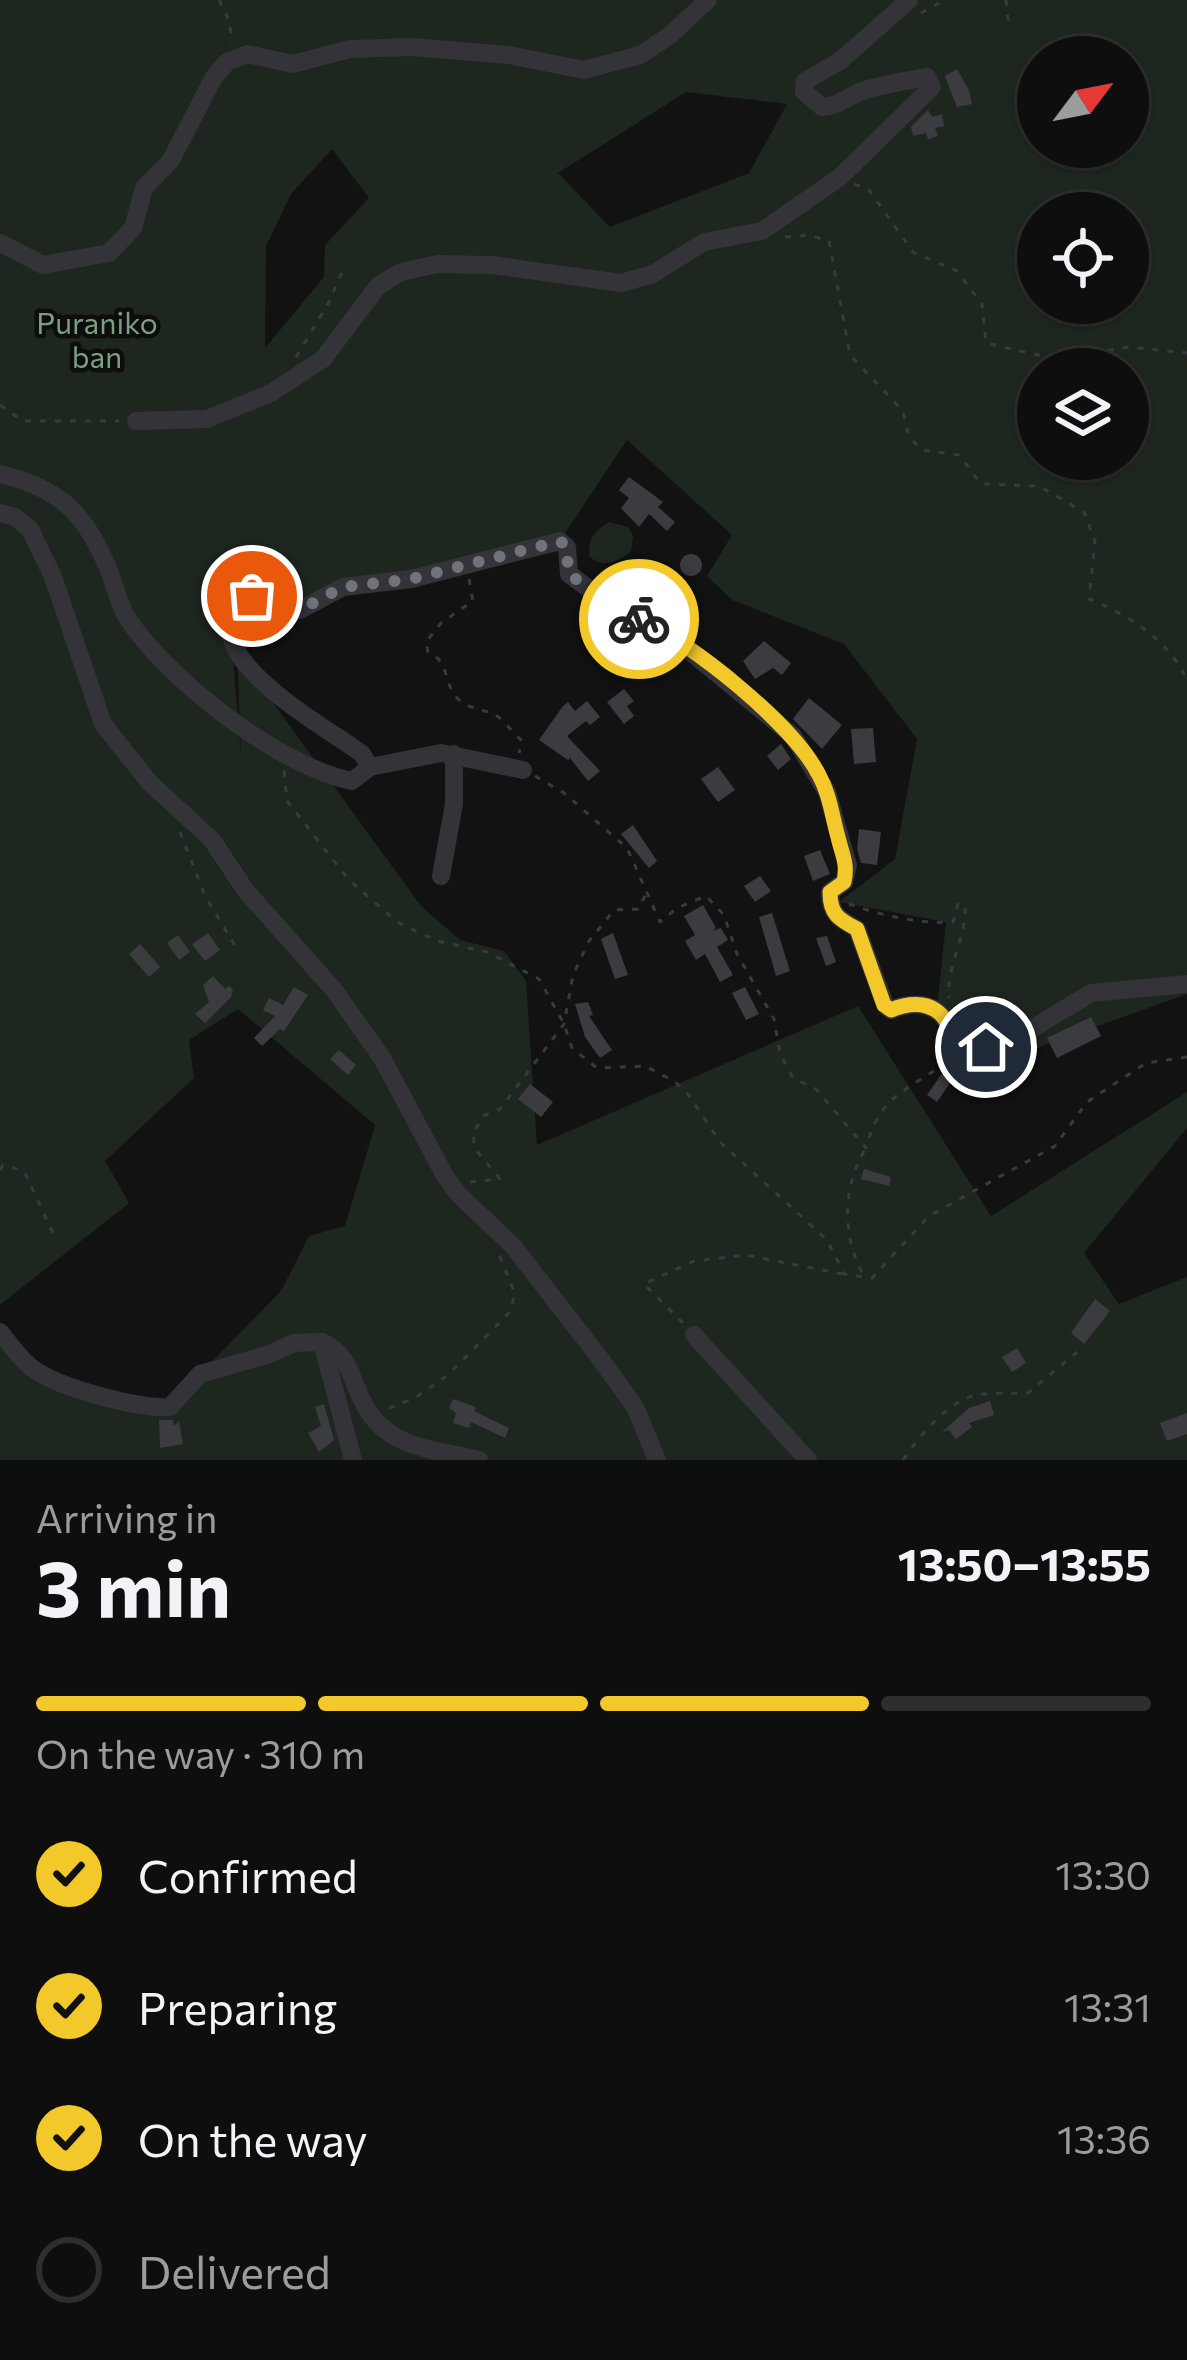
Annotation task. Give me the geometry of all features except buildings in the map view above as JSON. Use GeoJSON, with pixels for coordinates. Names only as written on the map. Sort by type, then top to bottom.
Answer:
{"type":"FeatureCollection","features":[{"type":"Feature","properties":{"kind":"street"},"geometry":{"type":"LineString","coordinates":[[0,243],[43,265],[109,253],[133,228],[144,188],[171,160],[190,116],[227,62],[247,54],[293,64],[350,50],[412,47],[509,55],[584,70],[640,56],[708,0]]}},
{"type":"Feature","properties":{"kind":"street"},"geometry":{"type":"LineString","coordinates":[[136,421],[207,419],[272,393],[322,358],[378,286],[401,272],[437,264],[492,266],[621,284],[653,274],[704,242],[762,231],[839,177],[932,87],[926,77],[868,89],[837,106],[822,107],[804,92],[805,81],[840,61],[909,0]]}},
{"type":"Feature","properties":{"kind":"street"},"geometry":{"type":"LineString","coordinates":[[0,475],[33,482],[61,498],[94,538],[124,612],[139,632],[230,719],[282,755],[326,776],[352,781],[370,766],[454,754],[519,768]]}},
{"type":"Feature","properties":{"kind":"street"},"geometry":{"type":"LineString","coordinates":[[5,517],[30,530],[62,598],[103,724],[149,782],[212,840],[246,890],[334,990],[382,1058],[445,1176],[459,1195],[493,1223],[635,1407],[657,1460]]}},
{"type":"Feature","properties":{"kind":"street"},"geometry":{"type":"LineString","coordinates":[[370,766],[362,754],[246,668],[232,644],[230,619],[240,604],[252,596],[279,600],[300,610],[343,587],[467,566],[560,541],[567,547],[568,574],[601,598],[665,631],[794,736],[827,791],[848,865],[844,882],[830,892],[836,918],[857,929],[884,1005],[891,1010],[902,1005],[930,1006],[951,1024],[951,1052],[956,1056],[1016,1039],[1091,992],[1187,984]]}},
{"type":"Feature","properties":{"kind":"street"},"geometry":{"type":"LineString","coordinates":[[441,876],[454,804],[454,754]]}},
{"type":"Feature","properties":{"kind":"street"},"geometry":{"type":"LineString","coordinates":[[0,1333],[33,1369],[68,1385],[155,1408],[170,1407],[200,1374],[294,1343],[322,1342],[349,1362],[356,1390],[370,1415],[422,1450],[478,1460]]}},
{"type":"Feature","properties":{"kind":"street"},"geometry":{"type":"LineString","coordinates":[[694,1335],[808,1460]]}},
{"type":"Feature","properties":{"kind":"street"},"geometry":{"type":"LineString","coordinates":[[322,1342],[352,1460]]}},
{"type":"Feature","properties":{"kind":"path"},"geometry":{"type":"LineString","coordinates":[[219,0],[230,22],[227,62]]}},
{"type":"Feature","properties":{"kind":"path"},"geometry":{"type":"LineString","coordinates":[[1006,0],[1009,28]]}},
{"type":"Feature","properties":{"kind":"path"},"geometry":{"type":"LineString","coordinates":[[839,177],[869,190],[913,252],[957,271],[982,304],[986,343],[1055,359],[1129,347],[1187,353]]}},
{"type":"Feature","properties":{"kind":"path"},"geometry":{"type":"LineString","coordinates":[[766,238],[808,235],[829,241],[850,355],[903,412],[908,434],[921,450],[959,455],[980,484],[1039,486],[1084,512],[1095,541],[1089,598],[1120,611],[1178,659],[1187,681]]}},
{"type":"Feature","properties":{"kind":"path"},"geometry":{"type":"LineString","coordinates":[[291,365],[342,272]]}},
{"type":"Feature","properties":{"kind":"path"},"geometry":{"type":"LineString","coordinates":[[0,405],[23,421],[136,421]]}},
{"type":"Feature","properties":{"kind":"path"},"geometry":{"type":"LineString","coordinates":[[467,566],[473,601],[441,623],[426,642],[428,652],[446,668],[453,692],[462,704],[499,716],[523,741],[519,768],[564,793],[627,848],[660,922],[677,908],[706,896],[724,915],[737,954],[774,1019],[781,1054],[793,1078],[816,1089],[866,1148]]}},
{"type":"Feature","properties":{"kind":"path"},"geometry":{"type":"LineString","coordinates":[[282,755],[287,801],[348,879],[397,922],[436,941],[487,952],[539,979],[572,1048],[597,1068],[645,1066],[674,1081],[719,1142],[827,1240],[844,1274]]}},
{"type":"Feature","properties":{"kind":"path"},"geometry":{"type":"LineString","coordinates":[[177,825],[205,896],[238,952]]}},
{"type":"Feature","properties":{"kind":"path"},"geometry":{"type":"LineString","coordinates":[[445,1176],[468,1182],[500,1178],[475,1149],[472,1133],[483,1116],[500,1109],[564,1024],[573,975],[589,941],[614,910],[638,909],[646,894]]}},
{"type":"Feature","properties":{"kind":"path"},"geometry":{"type":"LineString","coordinates":[[830,901],[855,905],[868,913],[937,923],[953,922],[958,904],[964,905],[962,943],[947,981],[951,1024]]}},
{"type":"Feature","properties":{"kind":"path"},"geometry":{"type":"LineString","coordinates":[[866,1280],[853,1257],[847,1217],[851,1173],[866,1148],[874,1117],[956,1056]]}},
{"type":"Feature","properties":{"kind":"path"},"geometry":{"type":"LineString","coordinates":[[694,1335],[644,1284],[694,1261],[746,1255],[866,1280],[878,1273],[929,1216],[1055,1146],[1087,1102],[1146,1064],[1187,1057]]}},
{"type":"Feature","properties":{"kind":"path"},"geometry":{"type":"LineString","coordinates":[[0,1170],[4,1166],[24,1171],[53,1233]]}},
{"type":"Feature","properties":{"kind":"path"},"geometry":{"type":"LineString","coordinates":[[370,1415],[415,1399],[448,1375],[509,1313],[512,1280],[499,1261],[493,1223]]}},
{"type":"Feature","properties":{"kind":"path"},"geometry":{"type":"LineString","coordinates":[[903,1460],[948,1409],[965,1398],[983,1393],[1028,1394],[1077,1352]]}},
{"type":"Feature","properties":{"kind":"green space","name":"Puraniko ban"},"geometry":{"type":"Polygon","coordinates":[[[0,0],[1187,0],[1187,994],[1042,1046],[980,1078],[937,1009],[946,922],[839,902],[895,859],[917,739],[844,644],[732,600],[707,576],[732,535],[627,440],[560,541],[343,587],[300,610],[252,596],[230,619],[241,756],[237,653],[421,906],[460,940],[504,951],[526,981],[537,1145],[858,1006],[991,1216],[1187,1092],[1187,1128],[1084,1253],[1119,1304],[1187,1277],[1187,1460],[0,1460],[0,1324],[33,1369],[155,1408],[200,1374],[281,1291],[309,1236],[345,1226],[375,1125],[238,1009],[189,1040],[194,1078],[105,1161],[129,1203],[0,1305],[0,0]],[[686,92],[558,173],[610,227],[749,173],[787,104],[686,92]],[[332,149],[291,194],[266,246],[265,348],[324,277],[325,245],[369,198],[332,149]]]}},
{"type":"Feature","properties":{"kind":"green space"},"geometry":{"type":"Polygon","coordinates":[[[609,522],[628,527],[633,536],[631,552],[605,563],[589,556],[590,544],[609,522]]]}},
{"type":"Feature","properties":{"kind":"way so far"},"geometry":{"type":"LineString","coordinates":[[252,596],[279,600],[300,610],[343,587],[411,579],[560,541],[567,547],[568,574],[639,619]]}},
{"type":"Feature","properties":{"kind":"route"},"geometry":{"type":"LineString","coordinates":[[639,619],[689,649],[794,736],[817,771],[848,865],[844,882],[830,892],[830,908],[836,918],[857,929],[884,1005],[891,1010],[918,1004],[941,1012],[951,1024],[951,1052],[956,1056],[986,1047]]}}]}
